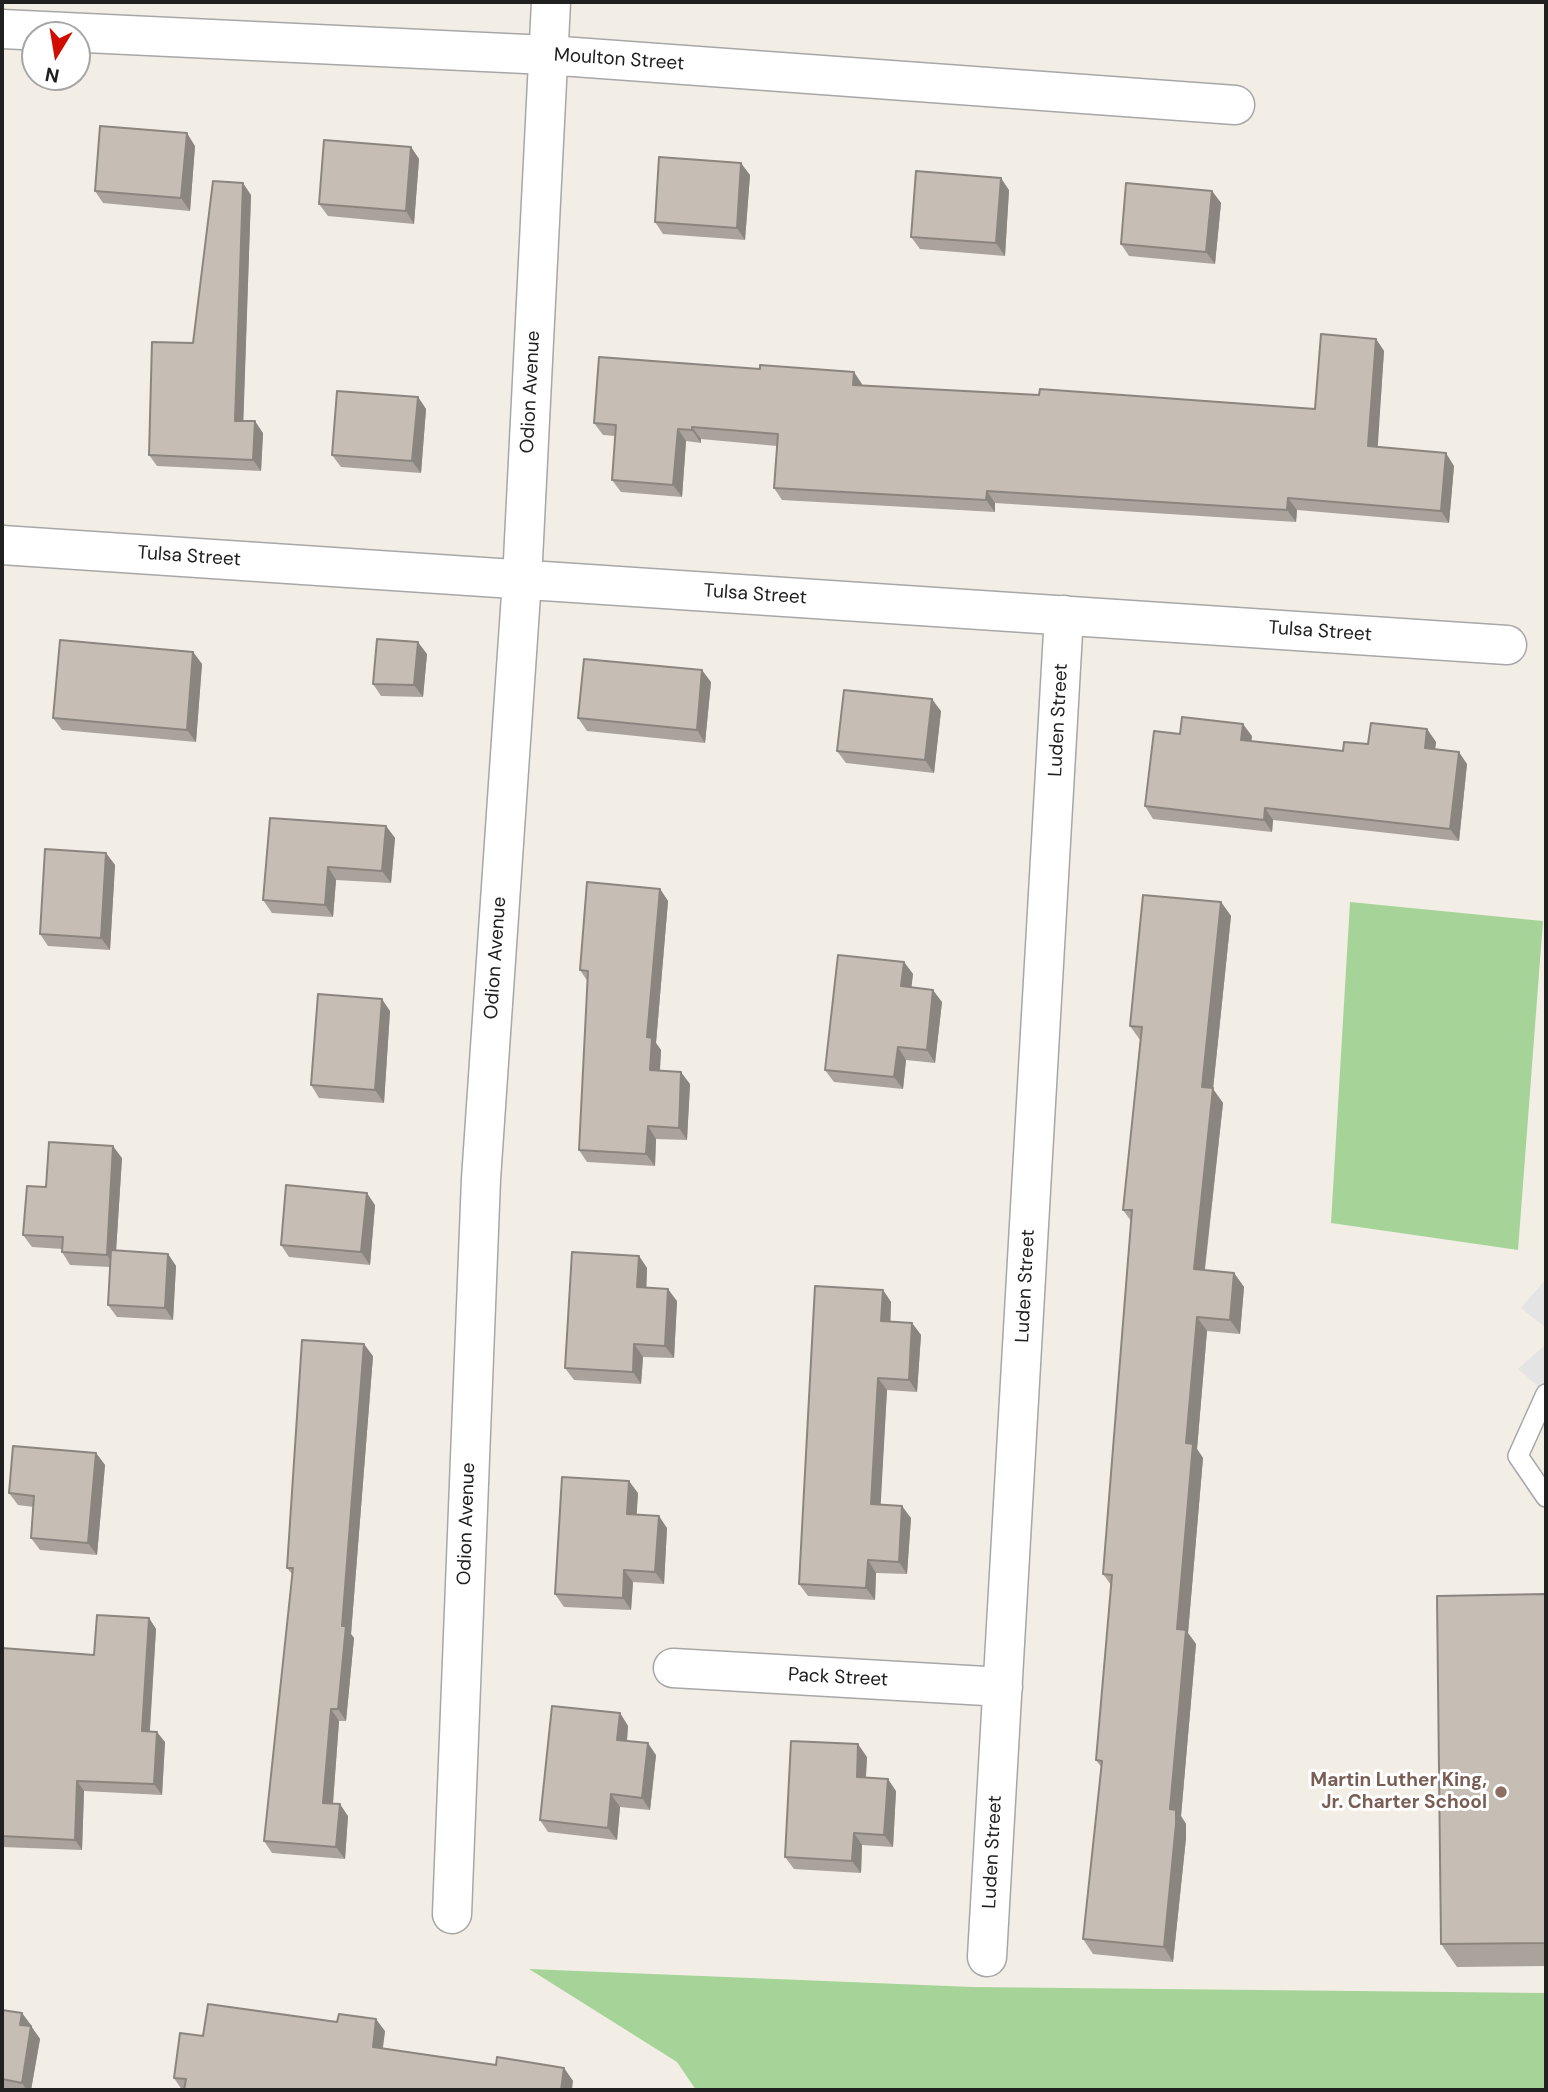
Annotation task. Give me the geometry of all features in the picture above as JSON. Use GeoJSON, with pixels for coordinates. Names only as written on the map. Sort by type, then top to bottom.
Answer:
{"type":"FeatureCollection","features":[{"type":"Feature","properties":{"kind":"street"},"geometry":{"type":"LineString","coordinates":[[2,30],[4,2]]}},
{"type":"Feature","properties":{"kind":"street","name":"Odion Avenue"},"geometry":{"type":"LineString","coordinates":[[452,1914],[481,1179],[522,580],[551,2]]}},
{"type":"Feature","properties":{"kind":"street","name":"Moulton Street"},"geometry":{"type":"LineString","coordinates":[[2,30],[547,55],[1235,105]]}},
{"type":"Feature","properties":{"kind":"street","name":"Tulsa Street"},"geometry":{"type":"LineString","coordinates":[[2,545],[1507,645]]}},
{"type":"Feature","properties":{"kind":"street","name":"Luden Street"},"geometry":{"type":"LineString","coordinates":[[987,1957],[1065,615]]}},
{"type":"Feature","properties":{"kind":"street","name":"Pack Street"},"geometry":{"type":"LineString","coordinates":[[673,1668],[1003,1687]]}},
{"type":"Feature","properties":{"kind":"lane"},"geometry":{"type":"LineString","coordinates":[[1546,1394],[1518,1456],[1546,1497]]}},
{"type":"Feature","properties":{"kind":"green space"},"geometry":{"type":"Polygon","coordinates":[[[1350,902],[1543,921],[1518,1250],[1331,1223],[1350,902]]]}},
{"type":"Feature","properties":{"kind":"green space"},"geometry":{"type":"Polygon","coordinates":[[[529,1969],[973,1987],[1546,1993],[1546,2090],[696,2090],[677,2062],[529,1969]]]}},
{"type":"Feature","properties":{"kind":"shaded area"},"geometry":{"type":"Polygon","coordinates":[[[1546,1279],[1546,1328],[1521,1308],[1546,1279]]]}},
{"type":"Feature","properties":{"kind":"shaded area"},"geometry":{"type":"Polygon","coordinates":[[[1546,1344],[1546,1393],[1518,1369],[1546,1344]]]}},
{"type":"Feature","properties":{"kind":"building"},"geometry":{"type":"Polygon","coordinates":[[[100,126],[187,133],[181,198],[95,191],[100,126]]]}},
{"type":"Feature","properties":{"kind":"building"},"geometry":{"type":"Polygon","coordinates":[[[324,140],[411,147],[406,211],[319,204],[324,140]]]}},
{"type":"Feature","properties":{"kind":"building"},"geometry":{"type":"Polygon","coordinates":[[[659,157],[741,163],[737,228],[655,222],[659,157]]]}},
{"type":"Feature","properties":{"kind":"building"},"geometry":{"type":"Polygon","coordinates":[[[916,171],[1001,178],[996,243],[911,237],[916,171]]]}},
{"type":"Feature","properties":{"kind":"building"},"geometry":{"type":"Polygon","coordinates":[[[213,181],[243,183],[235,421],[255,421],[253,460],[149,455],[152,342],[193,343],[213,181]]]}},
{"type":"Feature","properties":{"kind":"building"},"geometry":{"type":"Polygon","coordinates":[[[1126,183],[1212,191],[1206,252],[1121,244],[1126,183]]]}},
{"type":"Feature","properties":{"kind":"building"},"geometry":{"type":"Polygon","coordinates":[[[1321,334],[1376,339],[1368,446],[1446,453],[1441,511],[1288,498],[1287,510],[987,491],[986,500],[774,488],[778,434],[692,427],[692,430],[678,429],[673,485],[612,480],[616,425],[594,423],[599,357],[760,369],[760,365],[854,372],[853,385],[1039,395],[1040,389],[1315,409],[1321,334]]]}},
{"type":"Feature","properties":{"kind":"building"},"geometry":{"type":"Polygon","coordinates":[[[337,391],[418,397],[412,461],[332,455],[337,391]]]}},
{"type":"Feature","properties":{"kind":"building"},"geometry":{"type":"Polygon","coordinates":[[[377,639],[418,642],[414,685],[373,684],[377,639]]]}},
{"type":"Feature","properties":{"kind":"building"},"geometry":{"type":"Polygon","coordinates":[[[60,640],[193,652],[187,730],[53,718],[60,640]]]}},
{"type":"Feature","properties":{"kind":"building"},"geometry":{"type":"Polygon","coordinates":[[[584,659],[702,670],[697,730],[578,718],[584,659]]]}},
{"type":"Feature","properties":{"kind":"building"},"geometry":{"type":"Polygon","coordinates":[[[844,690],[932,699],[925,760],[837,751],[844,690]]]}},
{"type":"Feature","properties":{"kind":"building"},"geometry":{"type":"Polygon","coordinates":[[[1182,717],[1243,724],[1241,740],[1343,751],[1344,742],[1368,744],[1371,723],[1427,729],[1425,748],[1459,752],[1450,829],[1265,808],[1264,820],[1145,806],[1154,731],[1180,734],[1182,717]]]}},
{"type":"Feature","properties":{"kind":"building"},"geometry":{"type":"Polygon","coordinates":[[[270,818],[386,826],[382,871],[328,867],[325,905],[263,900],[270,818]]]}},
{"type":"Feature","properties":{"kind":"building"},"geometry":{"type":"Polygon","coordinates":[[[45,849],[106,853],[101,938],[40,934],[45,849]]]}},
{"type":"Feature","properties":{"kind":"building"},"geometry":{"type":"Polygon","coordinates":[[[587,882],[660,889],[647,1037],[652,1038],[650,1070],[681,1072],[679,1128],[648,1126],[646,1154],[579,1150],[588,971],[580,970],[587,882]]]}},
{"type":"Feature","properties":{"kind":"building"},"geometry":{"type":"Polygon","coordinates":[[[1143,895],[1221,902],[1202,1087],[1213,1088],[1194,1269],[1234,1273],[1230,1320],[1197,1317],[1186,1443],[1193,1444],[1177,1629],[1186,1630],[1170,1809],[1176,1810],[1176,1824],[1164,1947],[1083,1939],[1102,1761],[1096,1760],[1112,1575],[1103,1574],[1132,1210],[1123,1210],[1142,1027],[1130,1026],[1143,895]]]}},
{"type":"Feature","properties":{"kind":"building"},"geometry":{"type":"Polygon","coordinates":[[[838,955],[904,962],[901,986],[933,990],[927,1050],[898,1047],[894,1077],[825,1070],[838,955]]]}},
{"type":"Feature","properties":{"kind":"building"},"geometry":{"type":"Polygon","coordinates":[[[318,994],[382,999],[375,1090],[311,1085],[318,994]]]}},
{"type":"Feature","properties":{"kind":"building"},"geometry":{"type":"Polygon","coordinates":[[[49,1142],[113,1146],[107,1255],[62,1252],[63,1237],[23,1235],[27,1186],[46,1187],[49,1142]]]}},
{"type":"Feature","properties":{"kind":"building"},"geometry":{"type":"Polygon","coordinates":[[[286,1185],[367,1193],[361,1252],[281,1245],[286,1185]]]}},
{"type":"Feature","properties":{"kind":"building"},"geometry":{"type":"Polygon","coordinates":[[[111,1250],[168,1254],[165,1308],[108,1305],[111,1250]]]}},
{"type":"Feature","properties":{"kind":"building"},"geometry":{"type":"Polygon","coordinates":[[[572,1252],[639,1256],[637,1287],[668,1289],[665,1346],[634,1344],[633,1372],[565,1368],[572,1252]]]}},
{"type":"Feature","properties":{"kind":"building"},"geometry":{"type":"Polygon","coordinates":[[[815,1286],[883,1290],[881,1321],[912,1323],[909,1380],[878,1378],[871,1504],[902,1506],[899,1562],[868,1560],[866,1588],[799,1584],[815,1286]]]}},
{"type":"Feature","properties":{"kind":"building"},"geometry":{"type":"Polygon","coordinates":[[[302,1340],[364,1344],[342,1626],[346,1626],[338,1709],[331,1709],[323,1803],[340,1804],[336,1847],[264,1841],[293,1568],[287,1568],[302,1340]]]}},
{"type":"Feature","properties":{"kind":"building"},"geometry":{"type":"Polygon","coordinates":[[[13,1446],[96,1453],[88,1543],[31,1538],[34,1496],[9,1493],[13,1446]]]}},
{"type":"Feature","properties":{"kind":"building"},"geometry":{"type":"Polygon","coordinates":[[[562,1477],[629,1481],[627,1514],[659,1516],[655,1572],[624,1570],[623,1598],[555,1594],[562,1477]]]}},
{"type":"Feature","properties":{"kind":"building","name":"Martin Luther King, Jr. Charter School"},"geometry":{"type":"Polygon","coordinates":[[[1546,1594],[1546,1943],[1441,1944],[1437,1596],[1546,1594]]]}},
{"type":"Feature","properties":{"kind":"building"},"geometry":{"type":"Polygon","coordinates":[[[97,1615],[149,1618],[142,1731],[157,1732],[154,1784],[77,1781],[75,1840],[2,1836],[2,1648],[94,1655],[97,1615]]]}},
{"type":"Feature","properties":{"kind":"building"},"geometry":{"type":"Polygon","coordinates":[[[552,1706],[620,1713],[617,1740],[648,1743],[642,1798],[611,1794],[608,1828],[540,1820],[552,1706]]]}},
{"type":"Feature","properties":{"kind":"building"},"geometry":{"type":"Polygon","coordinates":[[[791,1741],[858,1744],[857,1777],[888,1779],[884,1835],[854,1833],[852,1861],[785,1857],[791,1741]]]}},
{"type":"Feature","properties":{"kind":"building"},"geometry":{"type":"Polygon","coordinates":[[[208,2004],[337,2022],[339,2014],[376,2019],[373,2047],[496,2065],[497,2057],[564,2068],[561,2090],[184,2090],[186,2079],[174,2078],[180,2033],[203,2036],[208,2004]]]}},
{"type":"Feature","properties":{"kind":"building"},"geometry":{"type":"Polygon","coordinates":[[[2,2010],[22,2013],[20,2025],[31,2026],[22,2083],[2,2079],[2,2010]]]}},
{"type":"Feature","properties":{"kind":"place","name":"Martin Luther King, Jr. Charter School"},"geometry":{"type":"Point","coordinates":[1501,1792]}}]}
